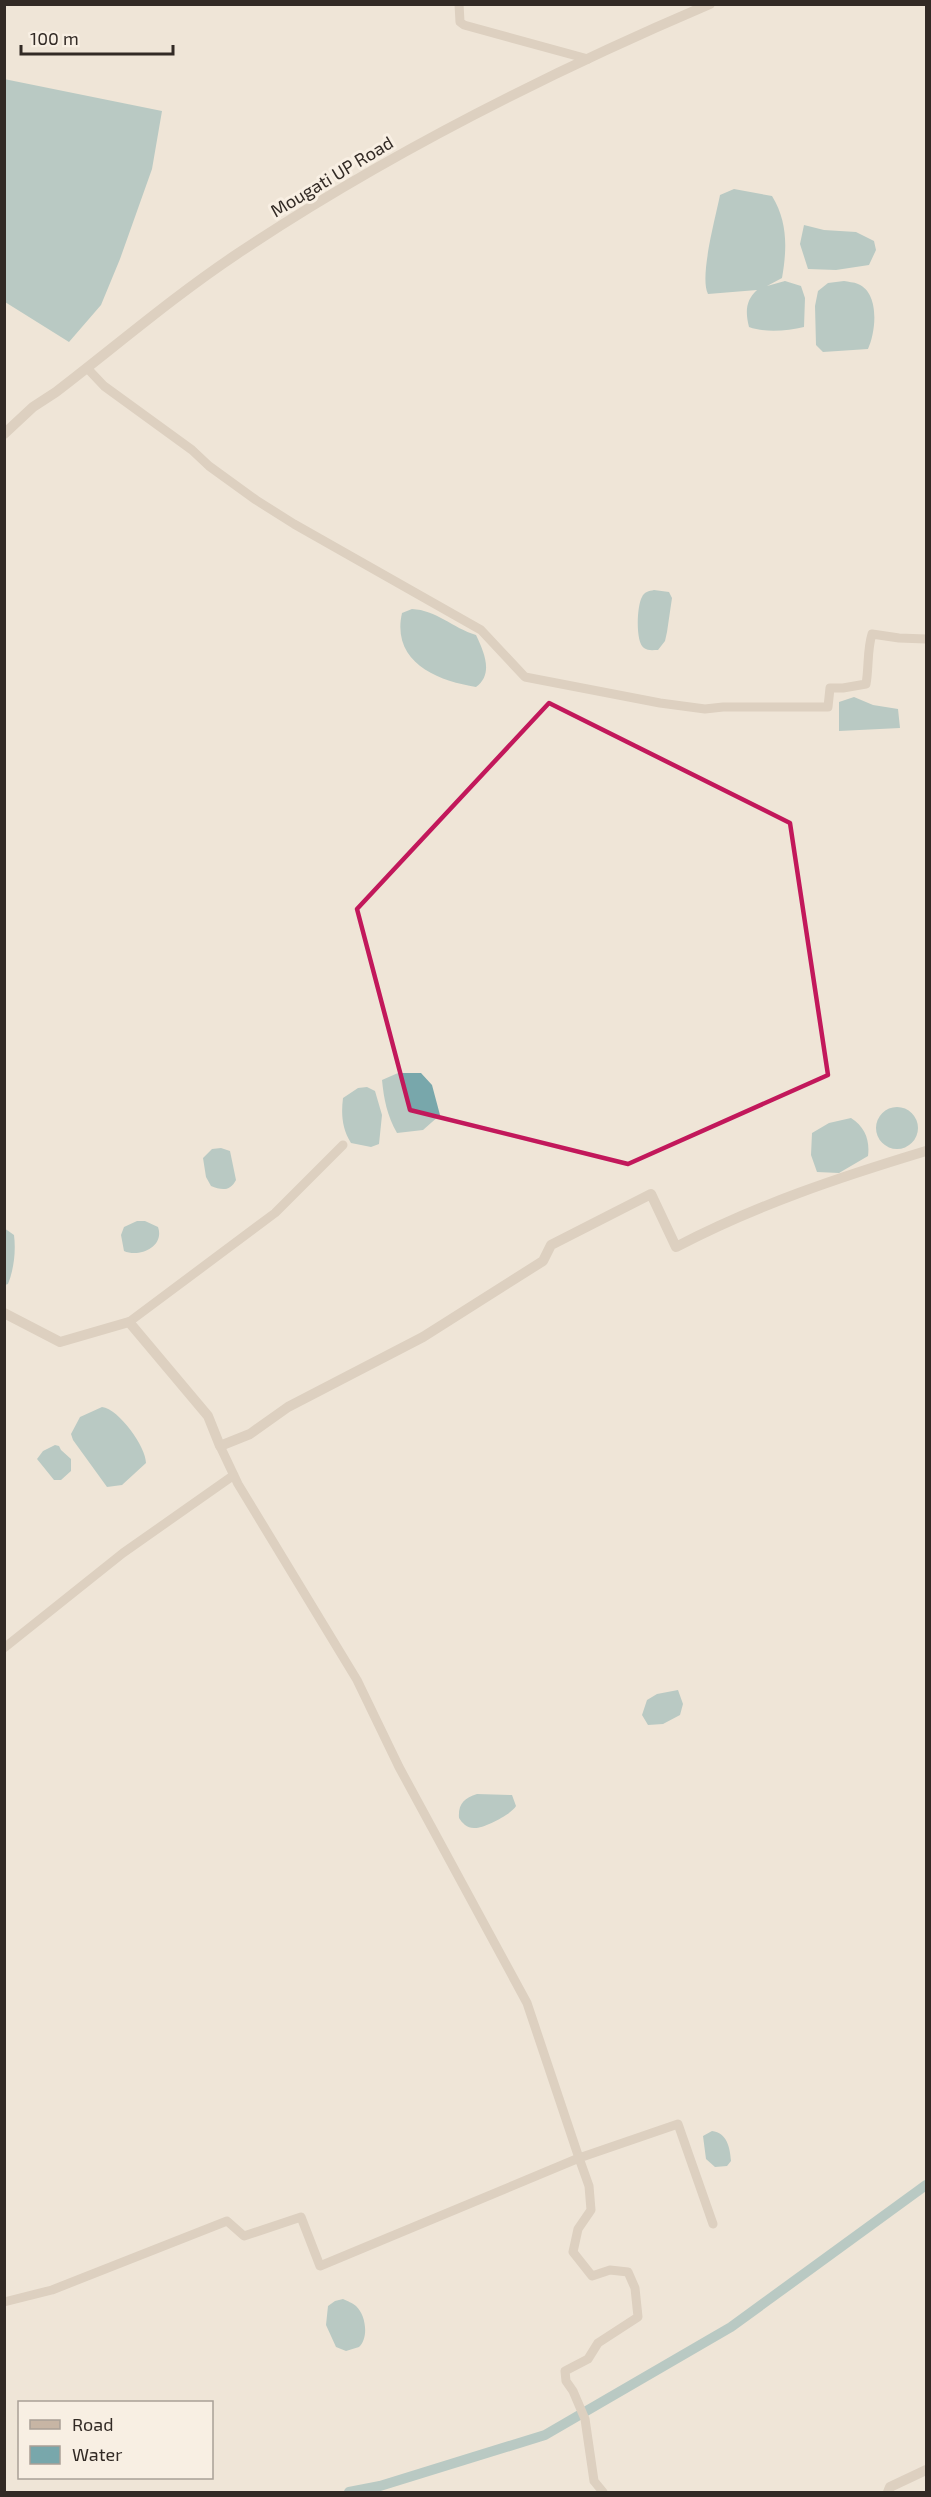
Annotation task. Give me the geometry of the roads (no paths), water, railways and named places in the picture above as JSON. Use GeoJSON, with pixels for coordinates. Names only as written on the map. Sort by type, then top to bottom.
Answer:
{"type":"FeatureCollection","features":[{"type":"Feature","properties":{"kind":"street"},"geometry":{"type":"LineString","coordinates":[[459,4],[460,22],[464,25],[588,58]]}},
{"type":"Feature","properties":{"kind":"street","name":"Mougati UP Road"},"geometry":{"type":"LineString","coordinates":[[4,434],[33,407],[235,255],[330,195],[426,141],[588,58],[710,4]]}},
{"type":"Feature","properties":{"kind":"street"},"geometry":{"type":"LineString","coordinates":[[87,368],[104,386],[256,500],[325,542],[481,630],[525,677],[660,703],[705,709],[828,707],[830,688],[866,684],[872,634],[927,639]]}},
{"type":"Feature","properties":{"kind":"street"},"geometry":{"type":"LineString","coordinates":[[4,1313],[60,1342],[129,1322],[275,1213],[343,1145]]}},
{"type":"Feature","properties":{"kind":"street"},"geometry":{"type":"LineString","coordinates":[[220,1446],[250,1434],[288,1407],[423,1336],[543,1261],[551,1245],[651,1194],[676,1247],[719,1225],[814,1186],[927,1151]]}},
{"type":"Feature","properties":{"kind":"street"},"geometry":{"type":"LineString","coordinates":[[129,1322],[208,1416],[234,1475],[357,1680],[399,1767],[527,2003],[590,2186],[591,2210],[578,2229],[573,2252],[592,2276],[610,2270],[628,2272],[635,2288],[638,2317],[598,2343],[588,2359],[565,2371],[566,2381],[585,2419],[594,2481],[603,2493]]}},
{"type":"Feature","properties":{"kind":"street"},"geometry":{"type":"LineString","coordinates":[[4,1648],[123,1553],[234,1475]]}},
{"type":"Feature","properties":{"kind":"street"},"geometry":{"type":"LineString","coordinates":[[4,2302],[52,2290],[227,2221],[244,2236],[301,2217],[320,2266],[579,2158],[678,2124],[713,2224]]}},
{"type":"Feature","properties":{"kind":"street"},"geometry":{"type":"LineString","coordinates":[[888,2493],[890,2487],[927,2470]]}},
{"type":"Feature","properties":{"kind":"water"},"geometry":{"type":"Polygon","coordinates":[[[4,79],[162,111],[152,169],[120,259],[101,305],[69,342],[5,302],[4,79]]]}},
{"type":"Feature","properties":{"kind":"water"},"geometry":{"type":"Polygon","coordinates":[[[734,189],[772,196],[784,226],[784,267],[782,278],[767,286],[785,281],[801,286],[805,298],[804,327],[776,331],[749,327],[747,306],[757,290],[708,294],[707,261],[720,195],[734,189]]]}},
{"type":"Feature","properties":{"kind":"water"},"geometry":{"type":"Polygon","coordinates":[[[804,225],[824,230],[856,232],[874,241],[876,250],[869,265],[836,270],[808,269],[800,244],[804,225]]]}},
{"type":"Feature","properties":{"kind":"water"},"geometry":{"type":"Polygon","coordinates":[[[844,281],[858,284],[870,296],[874,314],[871,342],[868,349],[823,352],[816,345],[815,306],[818,291],[828,283],[844,281]]]}},
{"type":"Feature","properties":{"kind":"water"},"geometry":{"type":"Polygon","coordinates":[[[654,590],[669,592],[672,598],[665,641],[658,650],[646,649],[641,644],[638,631],[640,601],[643,595],[654,590]]]}},
{"type":"Feature","properties":{"kind":"water"},"geometry":{"type":"Polygon","coordinates":[[[412,609],[429,612],[476,635],[484,655],[486,669],[485,676],[476,687],[446,680],[433,674],[410,656],[403,644],[400,630],[402,613],[412,609]]]}},
{"type":"Feature","properties":{"kind":"water"},"geometry":{"type":"Polygon","coordinates":[[[854,697],[873,705],[898,709],[900,728],[839,731],[839,702],[854,697]]]}},
{"type":"Feature","properties":{"kind":"water"},"geometry":{"type":"Polygon","coordinates":[[[398,1073],[421,1073],[432,1085],[440,1115],[423,1130],[397,1133],[391,1120],[382,1080],[398,1073]]]}},
{"type":"Feature","properties":{"kind":"water"},"geometry":{"type":"Polygon","coordinates":[[[367,1087],[375,1091],[382,1115],[379,1144],[371,1147],[351,1143],[342,1116],[343,1098],[358,1088],[367,1087]]]}},
{"type":"Feature","properties":{"kind":"water"},"geometry":{"type":"Polygon","coordinates":[[[897,1107],[912,1113],[918,1128],[912,1143],[897,1149],[882,1143],[876,1128],[882,1113],[897,1107]]]}},
{"type":"Feature","properties":{"kind":"water"},"geometry":{"type":"Polygon","coordinates":[[[851,1118],[866,1134],[868,1156],[839,1173],[817,1172],[811,1155],[812,1133],[829,1123],[851,1118]]]}},
{"type":"Feature","properties":{"kind":"water"},"geometry":{"type":"Polygon","coordinates":[[[221,1148],[230,1151],[236,1180],[231,1187],[225,1189],[211,1186],[206,1177],[203,1158],[212,1149],[221,1148]]]}},
{"type":"Feature","properties":{"kind":"water"},"geometry":{"type":"Polygon","coordinates":[[[137,1221],[145,1221],[158,1227],[158,1240],[143,1252],[130,1253],[124,1251],[121,1235],[124,1227],[137,1221]]]}},
{"type":"Feature","properties":{"kind":"water"},"geometry":{"type":"Polygon","coordinates":[[[4,1228],[14,1235],[15,1247],[12,1272],[8,1284],[5,1285],[4,1228]]]}},
{"type":"Feature","properties":{"kind":"water"},"geometry":{"type":"Polygon","coordinates":[[[102,1407],[109,1409],[123,1421],[137,1439],[145,1456],[146,1463],[122,1485],[107,1487],[71,1434],[80,1417],[102,1407]]]}},
{"type":"Feature","properties":{"kind":"water"},"geometry":{"type":"Polygon","coordinates":[[[55,1445],[59,1446],[71,1459],[71,1471],[61,1480],[54,1480],[37,1459],[43,1451],[55,1445]]]}},
{"type":"Feature","properties":{"kind":"water"},"geometry":{"type":"Polygon","coordinates":[[[678,1690],[683,1704],[680,1715],[663,1724],[648,1725],[642,1715],[647,1700],[657,1694],[678,1690]]]}},
{"type":"Feature","properties":{"kind":"water"},"geometry":{"type":"Polygon","coordinates":[[[477,1794],[512,1795],[516,1806],[490,1824],[478,1828],[469,1827],[459,1818],[460,1809],[465,1800],[477,1794]]]}},
{"type":"Feature","properties":{"kind":"water"},"geometry":{"type":"Polygon","coordinates":[[[712,2131],[717,2132],[727,2142],[731,2161],[727,2166],[715,2167],[706,2159],[703,2136],[712,2131]]]}},
{"type":"Feature","properties":{"kind":"water"},"geometry":{"type":"Polygon","coordinates":[[[343,2299],[359,2310],[365,2326],[364,2338],[359,2347],[346,2351],[336,2347],[326,2325],[328,2306],[343,2299]]]}},
{"type":"Feature","properties":{"kind":"waterway"},"geometry":{"type":"LineString","coordinates":[[349,2492],[380,2486],[545,2435],[731,2327],[926,2185]]}}]}
